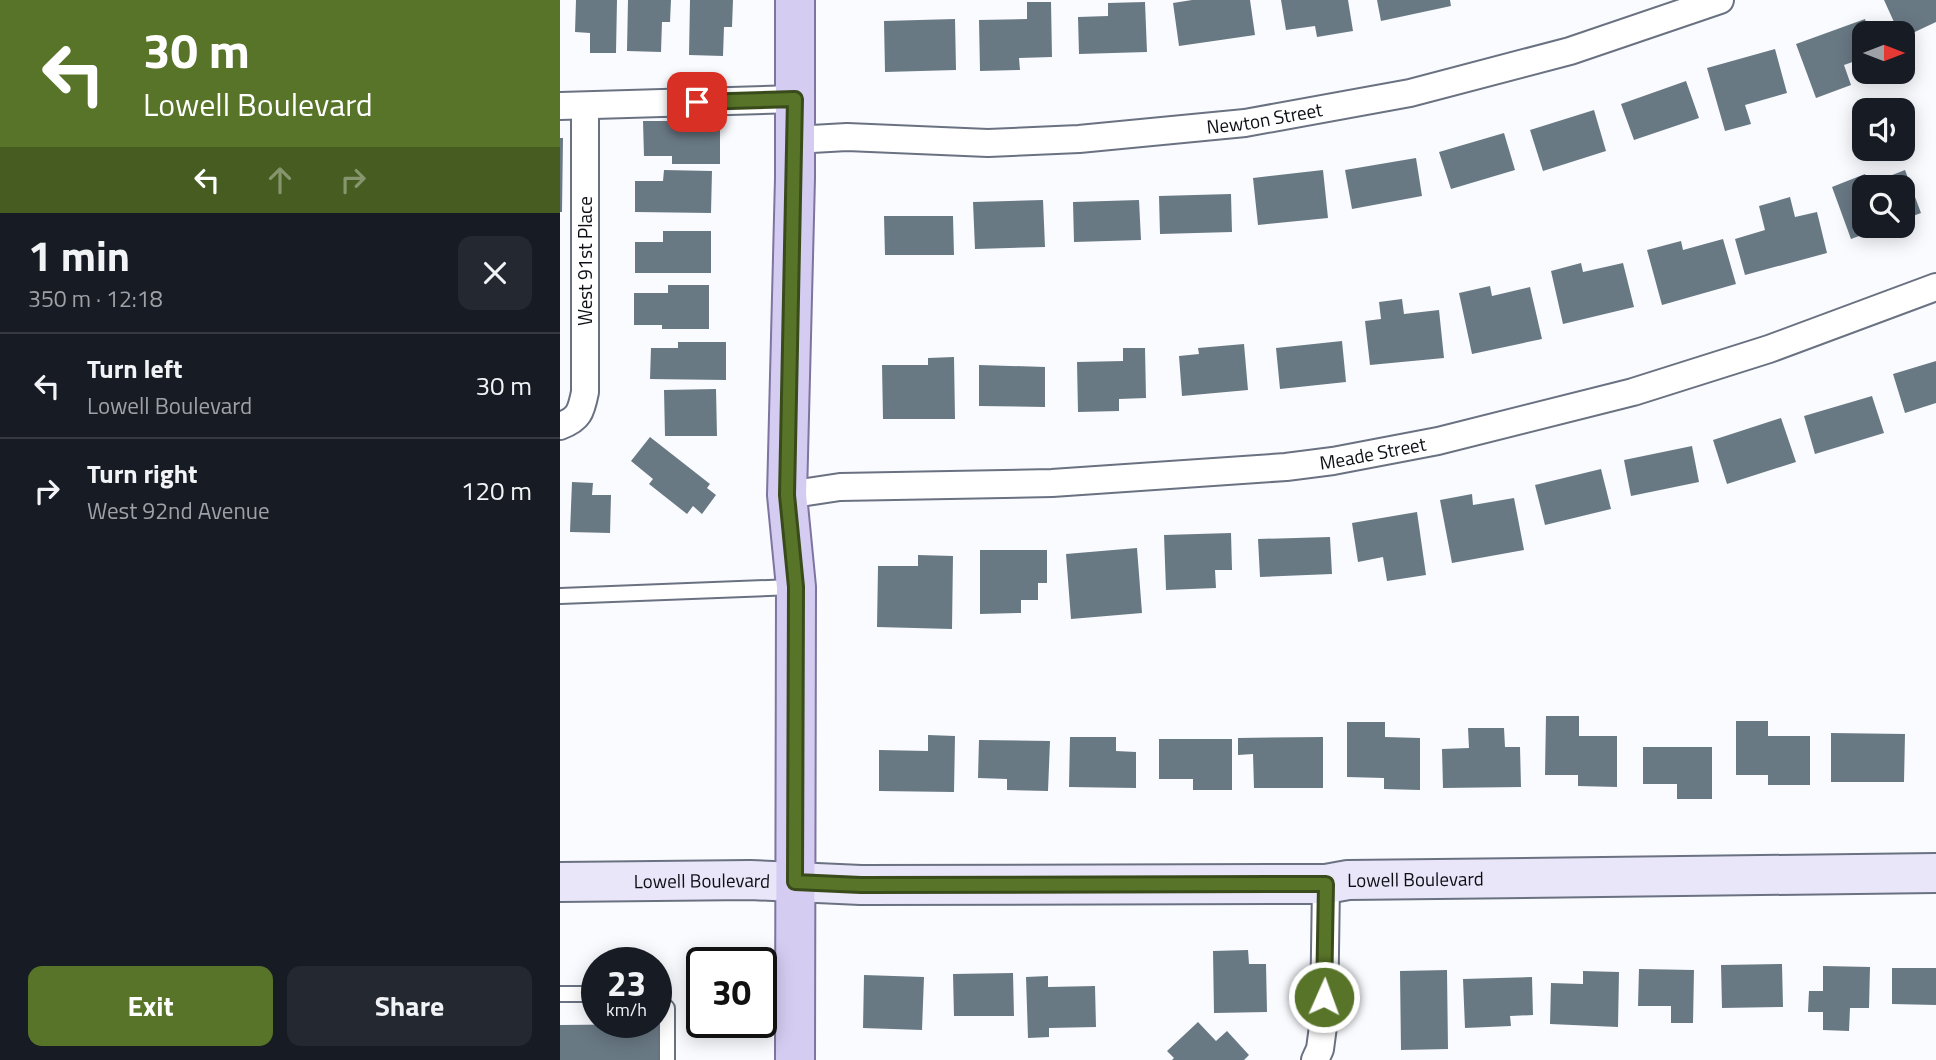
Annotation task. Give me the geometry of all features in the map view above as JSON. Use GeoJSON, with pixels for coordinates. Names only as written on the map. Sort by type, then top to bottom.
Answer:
{"type":"FeatureCollection","features":[{"type":"Feature","properties":{"kind":"main road"},"geometry":{"type":"LineString","coordinates":[[794,1060],[796,587],[787,495],[795,0]]}},
{"type":"Feature","properties":{"kind":"street","name":"Newton Street"},"geometry":{"type":"LineString","coordinates":[[794,140],[847,137],[988,143],[1079,139],[1245,123],[1410,93],[1570,51],[1720,0]]}},
{"type":"Feature","properties":{"kind":"street"},"geometry":{"type":"LineString","coordinates":[[573,106],[795,99]]}},
{"type":"Feature","properties":{"kind":"street","name":"West 91st Place"},"geometry":{"type":"LineString","coordinates":[[569,420],[585,392],[573,106]]}},
{"type":"Feature","properties":{"kind":"street","name":"Meade Street"},"geometry":{"type":"LineString","coordinates":[[787,495],[840,486],[1052,483],[1286,467],[1333,461],[1438,441],[1633,392],[1769,349],[1936,287]]}},
{"type":"Feature","properties":{"kind":"street","name":"Lowell Boulevard"},"geometry":{"type":"LineString","coordinates":[[560,882],[750,880],[861,885],[1326,884],[1348,880],[1936,873]]}},
{"type":"Feature","properties":{"kind":"street"},"geometry":{"type":"LineString","coordinates":[[1315,1060],[1320,1049],[1324,1019],[1326,884]]}},
{"type":"Feature","properties":{"kind":"lane"},"geometry":{"type":"LineString","coordinates":[[560,596],[796,587]]}},
{"type":"Feature","properties":{"kind":"lane"},"geometry":{"type":"LineString","coordinates":[[560,994],[581,995]]}},
{"type":"Feature","properties":{"kind":"lane"},"geometry":{"type":"LineString","coordinates":[[667,1038],[667,1060]]}},
{"type":"Feature","properties":{"kind":"building"},"geometry":{"type":"Polygon","coordinates":[[[576,0],[617,0],[616,53],[590,53],[590,33],[575,32],[576,0]]]}},
{"type":"Feature","properties":{"kind":"building"},"geometry":{"type":"Polygon","coordinates":[[[628,0],[671,0],[670,22],[662,22],[661,52],[627,51],[628,0]]]}},
{"type":"Feature","properties":{"kind":"building"},"geometry":{"type":"Polygon","coordinates":[[[690,0],[733,0],[732,27],[724,27],[723,56],[689,55],[690,0]]]}},
{"type":"Feature","properties":{"kind":"building"},"geometry":{"type":"Polygon","coordinates":[[[1192,0],[1250,0],[1255,35],[1179,46],[1173,3],[1192,0]]]}},
{"type":"Feature","properties":{"kind":"building"},"geometry":{"type":"Polygon","coordinates":[[[1281,0],[1348,0],[1353,31],[1317,37],[1315,26],[1286,30],[1281,0]]]}},
{"type":"Feature","properties":{"kind":"building"},"geometry":{"type":"Polygon","coordinates":[[[1377,0],[1450,0],[1451,6],[1381,21],[1377,0]]]}},
{"type":"Feature","properties":{"kind":"building"},"geometry":{"type":"Polygon","coordinates":[[[1884,0],[1936,0],[1936,22],[1915,32],[1915,21],[1894,21],[1884,0]]]}},
{"type":"Feature","properties":{"kind":"building"},"geometry":{"type":"Polygon","coordinates":[[[1027,2],[1051,2],[1052,57],[1019,58],[1020,70],[980,71],[979,20],[1027,19],[1027,2]]]}},
{"type":"Feature","properties":{"kind":"building"},"geometry":{"type":"Polygon","coordinates":[[[1145,2],[1147,52],[1079,54],[1078,17],[1108,16],[1108,3],[1145,2]]]}},
{"type":"Feature","properties":{"kind":"building"},"geometry":{"type":"Polygon","coordinates":[[[955,19],[956,70],[885,72],[884,21],[955,19]]]}},
{"type":"Feature","properties":{"kind":"building"},"geometry":{"type":"Polygon","coordinates":[[[1852,24],[1852,62],[1844,65],[1851,85],[1816,98],[1796,44],[1852,24]]]}},
{"type":"Feature","properties":{"kind":"building"},"geometry":{"type":"Polygon","coordinates":[[[1775,49],[1787,93],[1745,105],[1751,124],[1725,131],[1707,68],[1775,49]]]}},
{"type":"Feature","properties":{"kind":"building"},"geometry":{"type":"Polygon","coordinates":[[[1686,81],[1699,118],[1634,140],[1621,104],[1686,81]]]}},
{"type":"Feature","properties":{"kind":"building"},"geometry":{"type":"Polygon","coordinates":[[[1594,110],[1606,151],[1543,171],[1530,130],[1594,110]]]}},
{"type":"Feature","properties":{"kind":"building"},"geometry":{"type":"Polygon","coordinates":[[[643,121],[720,121],[720,164],[672,164],[672,156],[644,156],[643,121]]]}},
{"type":"Feature","properties":{"kind":"building"},"geometry":{"type":"Polygon","coordinates":[[[1504,133],[1515,170],[1451,189],[1439,152],[1504,133]]]}},
{"type":"Feature","properties":{"kind":"building"},"geometry":{"type":"Polygon","coordinates":[[[560,138],[563,138],[562,212],[560,212],[560,138]]]}},
{"type":"Feature","properties":{"kind":"building"},"geometry":{"type":"Polygon","coordinates":[[[1416,158],[1422,196],[1352,209],[1345,170],[1416,158]]]}},
{"type":"Feature","properties":{"kind":"building"},"geometry":{"type":"Polygon","coordinates":[[[664,170],[712,171],[711,213],[635,212],[635,181],[663,181],[664,170]]]}},
{"type":"Feature","properties":{"kind":"building"},"geometry":{"type":"Polygon","coordinates":[[[1323,170],[1328,218],[1258,225],[1253,178],[1323,170]]]}},
{"type":"Feature","properties":{"kind":"building"},"geometry":{"type":"Polygon","coordinates":[[[1905,170],[1907,175],[1892,175],[1905,170]]]}},
{"type":"Feature","properties":{"kind":"building"},"geometry":{"type":"Polygon","coordinates":[[[1852,179],[1854,238],[1851,239],[1832,187],[1852,179]]]}},
{"type":"Feature","properties":{"kind":"building"},"geometry":{"type":"Polygon","coordinates":[[[1231,194],[1232,232],[1160,234],[1159,196],[1231,194]]]}},
{"type":"Feature","properties":{"kind":"building"},"geometry":{"type":"Polygon","coordinates":[[[1790,197],[1795,217],[1817,212],[1827,253],[1745,275],[1735,239],[1765,230],[1759,206],[1790,197]]]}},
{"type":"Feature","properties":{"kind":"building"},"geometry":{"type":"Polygon","coordinates":[[[1915,197],[1921,213],[1915,215],[1915,197]]]}},
{"type":"Feature","properties":{"kind":"building"},"geometry":{"type":"Polygon","coordinates":[[[1043,200],[1045,247],[975,249],[973,202],[1043,200]]]}},
{"type":"Feature","properties":{"kind":"building"},"geometry":{"type":"Polygon","coordinates":[[[1139,200],[1141,240],[1074,242],[1073,202],[1139,200]]]}},
{"type":"Feature","properties":{"kind":"building"},"geometry":{"type":"Polygon","coordinates":[[[884,216],[953,216],[954,255],[885,255],[884,216]]]}},
{"type":"Feature","properties":{"kind":"building"},"geometry":{"type":"Polygon","coordinates":[[[663,231],[711,231],[711,273],[635,273],[635,242],[663,242],[663,231]]]}},
{"type":"Feature","properties":{"kind":"building"},"geometry":{"type":"Polygon","coordinates":[[[1723,239],[1736,284],[1662,305],[1647,250],[1681,241],[1683,250],[1723,239]]]}},
{"type":"Feature","properties":{"kind":"building"},"geometry":{"type":"Polygon","coordinates":[[[1581,263],[1583,272],[1623,263],[1634,307],[1563,324],[1551,271],[1581,263]]]}},
{"type":"Feature","properties":{"kind":"building"},"geometry":{"type":"Polygon","coordinates":[[[668,285],[709,285],[709,329],[662,329],[662,325],[634,325],[634,293],[668,293],[668,285]]]}},
{"type":"Feature","properties":{"kind":"building"},"geometry":{"type":"Polygon","coordinates":[[[1490,286],[1492,296],[1530,287],[1542,339],[1472,354],[1459,293],[1490,286]]]}},
{"type":"Feature","properties":{"kind":"building"},"geometry":{"type":"Polygon","coordinates":[[[1402,299],[1404,314],[1439,310],[1444,358],[1370,365],[1365,321],[1381,319],[1379,302],[1402,299]]]}},
{"type":"Feature","properties":{"kind":"building"},"geometry":{"type":"Polygon","coordinates":[[[1342,341],[1346,382],[1280,389],[1276,348],[1342,341]]]}},
{"type":"Feature","properties":{"kind":"building"},"geometry":{"type":"Polygon","coordinates":[[[678,342],[726,342],[726,380],[650,379],[651,348],[678,348],[678,342]]]}},
{"type":"Feature","properties":{"kind":"building"},"geometry":{"type":"Polygon","coordinates":[[[1244,344],[1248,390],[1182,396],[1179,356],[1199,354],[1198,348],[1244,344]]]}},
{"type":"Feature","properties":{"kind":"building"},"geometry":{"type":"Polygon","coordinates":[[[1123,348],[1145,348],[1146,398],[1119,399],[1119,411],[1078,412],[1077,362],[1123,361],[1123,348]]]}},
{"type":"Feature","properties":{"kind":"building"},"geometry":{"type":"Polygon","coordinates":[[[954,357],[955,419],[883,419],[882,365],[928,365],[928,358],[954,357]]]}},
{"type":"Feature","properties":{"kind":"building"},"geometry":{"type":"Polygon","coordinates":[[[1936,361],[1936,403],[1905,413],[1893,374],[1936,361]]]}},
{"type":"Feature","properties":{"kind":"building"},"geometry":{"type":"Polygon","coordinates":[[[979,365],[1045,367],[1045,407],[979,406],[979,365]]]}},
{"type":"Feature","properties":{"kind":"building"},"geometry":{"type":"Polygon","coordinates":[[[716,389],[717,436],[665,436],[664,390],[716,389]]]}},
{"type":"Feature","properties":{"kind":"building"},"geometry":{"type":"Polygon","coordinates":[[[1872,396],[1884,433],[1815,454],[1804,416],[1872,396]]]}},
{"type":"Feature","properties":{"kind":"building"},"geometry":{"type":"Polygon","coordinates":[[[1781,418],[1796,462],[1727,484],[1713,440],[1781,418]]]}},
{"type":"Feature","properties":{"kind":"building"},"geometry":{"type":"Polygon","coordinates":[[[650,437],[710,484],[707,488],[716,495],[702,514],[693,506],[687,514],[649,484],[653,479],[631,461],[650,437]]]}},
{"type":"Feature","properties":{"kind":"building"},"geometry":{"type":"Polygon","coordinates":[[[1692,446],[1699,482],[1631,496],[1624,460],[1692,446]]]}},
{"type":"Feature","properties":{"kind":"building"},"geometry":{"type":"Polygon","coordinates":[[[1601,469],[1611,509],[1545,525],[1535,485],[1601,469]]]}},
{"type":"Feature","properties":{"kind":"building"},"geometry":{"type":"Polygon","coordinates":[[[572,482],[593,483],[592,495],[611,495],[610,533],[570,532],[572,482]]]}},
{"type":"Feature","properties":{"kind":"building"},"geometry":{"type":"Polygon","coordinates":[[[1472,494],[1473,505],[1514,498],[1524,550],[1452,563],[1440,500],[1472,494]]]}},
{"type":"Feature","properties":{"kind":"building"},"geometry":{"type":"Polygon","coordinates":[[[1417,512],[1426,575],[1387,581],[1383,557],[1358,562],[1352,523],[1417,512]]]}},
{"type":"Feature","properties":{"kind":"building"},"geometry":{"type":"Polygon","coordinates":[[[1231,533],[1232,570],[1215,570],[1216,588],[1166,590],[1164,535],[1231,533]]]}},
{"type":"Feature","properties":{"kind":"building"},"geometry":{"type":"Polygon","coordinates":[[[1330,537],[1332,574],[1260,577],[1258,539],[1330,537]]]}},
{"type":"Feature","properties":{"kind":"building"},"geometry":{"type":"Polygon","coordinates":[[[1137,548],[1142,613],[1071,619],[1066,554],[1137,548]]]}},
{"type":"Feature","properties":{"kind":"building"},"geometry":{"type":"Polygon","coordinates":[[[980,550],[1047,550],[1047,583],[1038,583],[1038,600],[1021,600],[1021,613],[980,614],[980,550]]]}},
{"type":"Feature","properties":{"kind":"building"},"geometry":{"type":"Polygon","coordinates":[[[918,555],[953,556],[952,629],[877,627],[878,566],[918,566],[918,555]]]}},
{"type":"Feature","properties":{"kind":"building"},"geometry":{"type":"Polygon","coordinates":[[[1546,716],[1579,716],[1579,736],[1617,736],[1617,787],[1578,786],[1578,775],[1545,775],[1546,716]]]}},
{"type":"Feature","properties":{"kind":"building"},"geometry":{"type":"Polygon","coordinates":[[[1736,721],[1768,721],[1768,736],[1810,736],[1810,785],[1768,785],[1768,775],[1736,775],[1736,721]]]}},
{"type":"Feature","properties":{"kind":"building"},"geometry":{"type":"Polygon","coordinates":[[[1347,722],[1385,722],[1385,737],[1420,738],[1420,790],[1384,789],[1384,778],[1347,777],[1347,722]]]}},
{"type":"Feature","properties":{"kind":"building"},"geometry":{"type":"Polygon","coordinates":[[[1468,728],[1504,728],[1505,747],[1520,747],[1521,787],[1443,788],[1442,749],[1469,748],[1468,728]]]}},
{"type":"Feature","properties":{"kind":"building"},"geometry":{"type":"Polygon","coordinates":[[[1831,733],[1905,734],[1904,782],[1831,782],[1831,733]]]}},
{"type":"Feature","properties":{"kind":"building"},"geometry":{"type":"Polygon","coordinates":[[[928,735],[955,736],[954,792],[879,791],[879,750],[928,751],[928,735]]]}},
{"type":"Feature","properties":{"kind":"building"},"geometry":{"type":"Polygon","coordinates":[[[1070,737],[1116,737],[1116,751],[1136,752],[1136,788],[1069,787],[1070,737]]]}},
{"type":"Feature","properties":{"kind":"building"},"geometry":{"type":"Polygon","coordinates":[[[1323,737],[1323,788],[1254,788],[1253,754],[1238,755],[1238,738],[1323,737]]]}},
{"type":"Feature","properties":{"kind":"building"},"geometry":{"type":"Polygon","coordinates":[[[1159,739],[1232,739],[1232,790],[1193,790],[1193,779],[1159,779],[1159,739]]]}},
{"type":"Feature","properties":{"kind":"building"},"geometry":{"type":"Polygon","coordinates":[[[979,740],[1050,741],[1048,791],[1007,790],[1007,779],[978,778],[979,740]]]}},
{"type":"Feature","properties":{"kind":"building"},"geometry":{"type":"Polygon","coordinates":[[[1643,747],[1712,747],[1712,799],[1677,799],[1677,784],[1643,784],[1643,747]]]}},
{"type":"Feature","properties":{"kind":"building"},"geometry":{"type":"Polygon","coordinates":[[[1248,950],[1249,964],[1266,964],[1267,1012],[1214,1013],[1213,951],[1248,950]]]}},
{"type":"Feature","properties":{"kind":"building"},"geometry":{"type":"Polygon","coordinates":[[[1782,964],[1783,1007],[1722,1008],[1721,965],[1782,964]]]}},
{"type":"Feature","properties":{"kind":"building"},"geometry":{"type":"Polygon","coordinates":[[[1823,966],[1870,967],[1869,1008],[1850,1008],[1849,1031],[1823,1030],[1823,1012],[1808,1012],[1809,991],[1823,991],[1823,966]]]}},
{"type":"Feature","properties":{"kind":"building"},"geometry":{"type":"Polygon","coordinates":[[[1892,968],[1936,968],[1936,1005],[1892,1004],[1892,968]]]}},
{"type":"Feature","properties":{"kind":"building"},"geometry":{"type":"Polygon","coordinates":[[[1639,969],[1694,970],[1693,1023],[1671,1023],[1671,1006],[1638,1006],[1639,969]]]}},
{"type":"Feature","properties":{"kind":"building"},"geometry":{"type":"Polygon","coordinates":[[[1447,970],[1448,1049],[1401,1050],[1400,971],[1447,970]]]}},
{"type":"Feature","properties":{"kind":"building"},"geometry":{"type":"Polygon","coordinates":[[[1583,971],[1619,972],[1618,1027],[1550,1024],[1551,983],[1583,984],[1583,971]]]}},
{"type":"Feature","properties":{"kind":"building"},"geometry":{"type":"Polygon","coordinates":[[[1013,973],[1014,1016],[954,1016],[953,974],[1013,973]]]}},
{"type":"Feature","properties":{"kind":"building"},"geometry":{"type":"Polygon","coordinates":[[[864,975],[924,977],[922,1030],[863,1028],[864,975]]]}},
{"type":"Feature","properties":{"kind":"building"},"geometry":{"type":"Polygon","coordinates":[[[1048,976],[1048,987],[1095,986],[1096,1027],[1049,1028],[1049,1037],[1028,1038],[1026,977],[1048,976]]]}},
{"type":"Feature","properties":{"kind":"building"},"geometry":{"type":"Polygon","coordinates":[[[1532,977],[1533,1015],[1510,1016],[1511,1026],[1465,1028],[1463,979],[1532,977]]]}},
{"type":"Feature","properties":{"kind":"building"},"geometry":{"type":"Polygon","coordinates":[[[1198,1022],[1216,1041],[1227,1031],[1249,1055],[1244,1060],[1172,1060],[1174,1058],[1167,1051],[1198,1022]]]}},
{"type":"Feature","properties":{"kind":"building"},"geometry":{"type":"Polygon","coordinates":[[[560,1025],[581,1025],[581,1038],[659,1038],[660,1060],[560,1060],[560,1025]]]}},
{"type":"Feature","properties":{"kind":"route"},"geometry":{"type":"LineString","coordinates":[[697,102],[795,99],[787,495],[796,587],[795,882],[861,885],[1326,884],[1324,997]]}}]}
